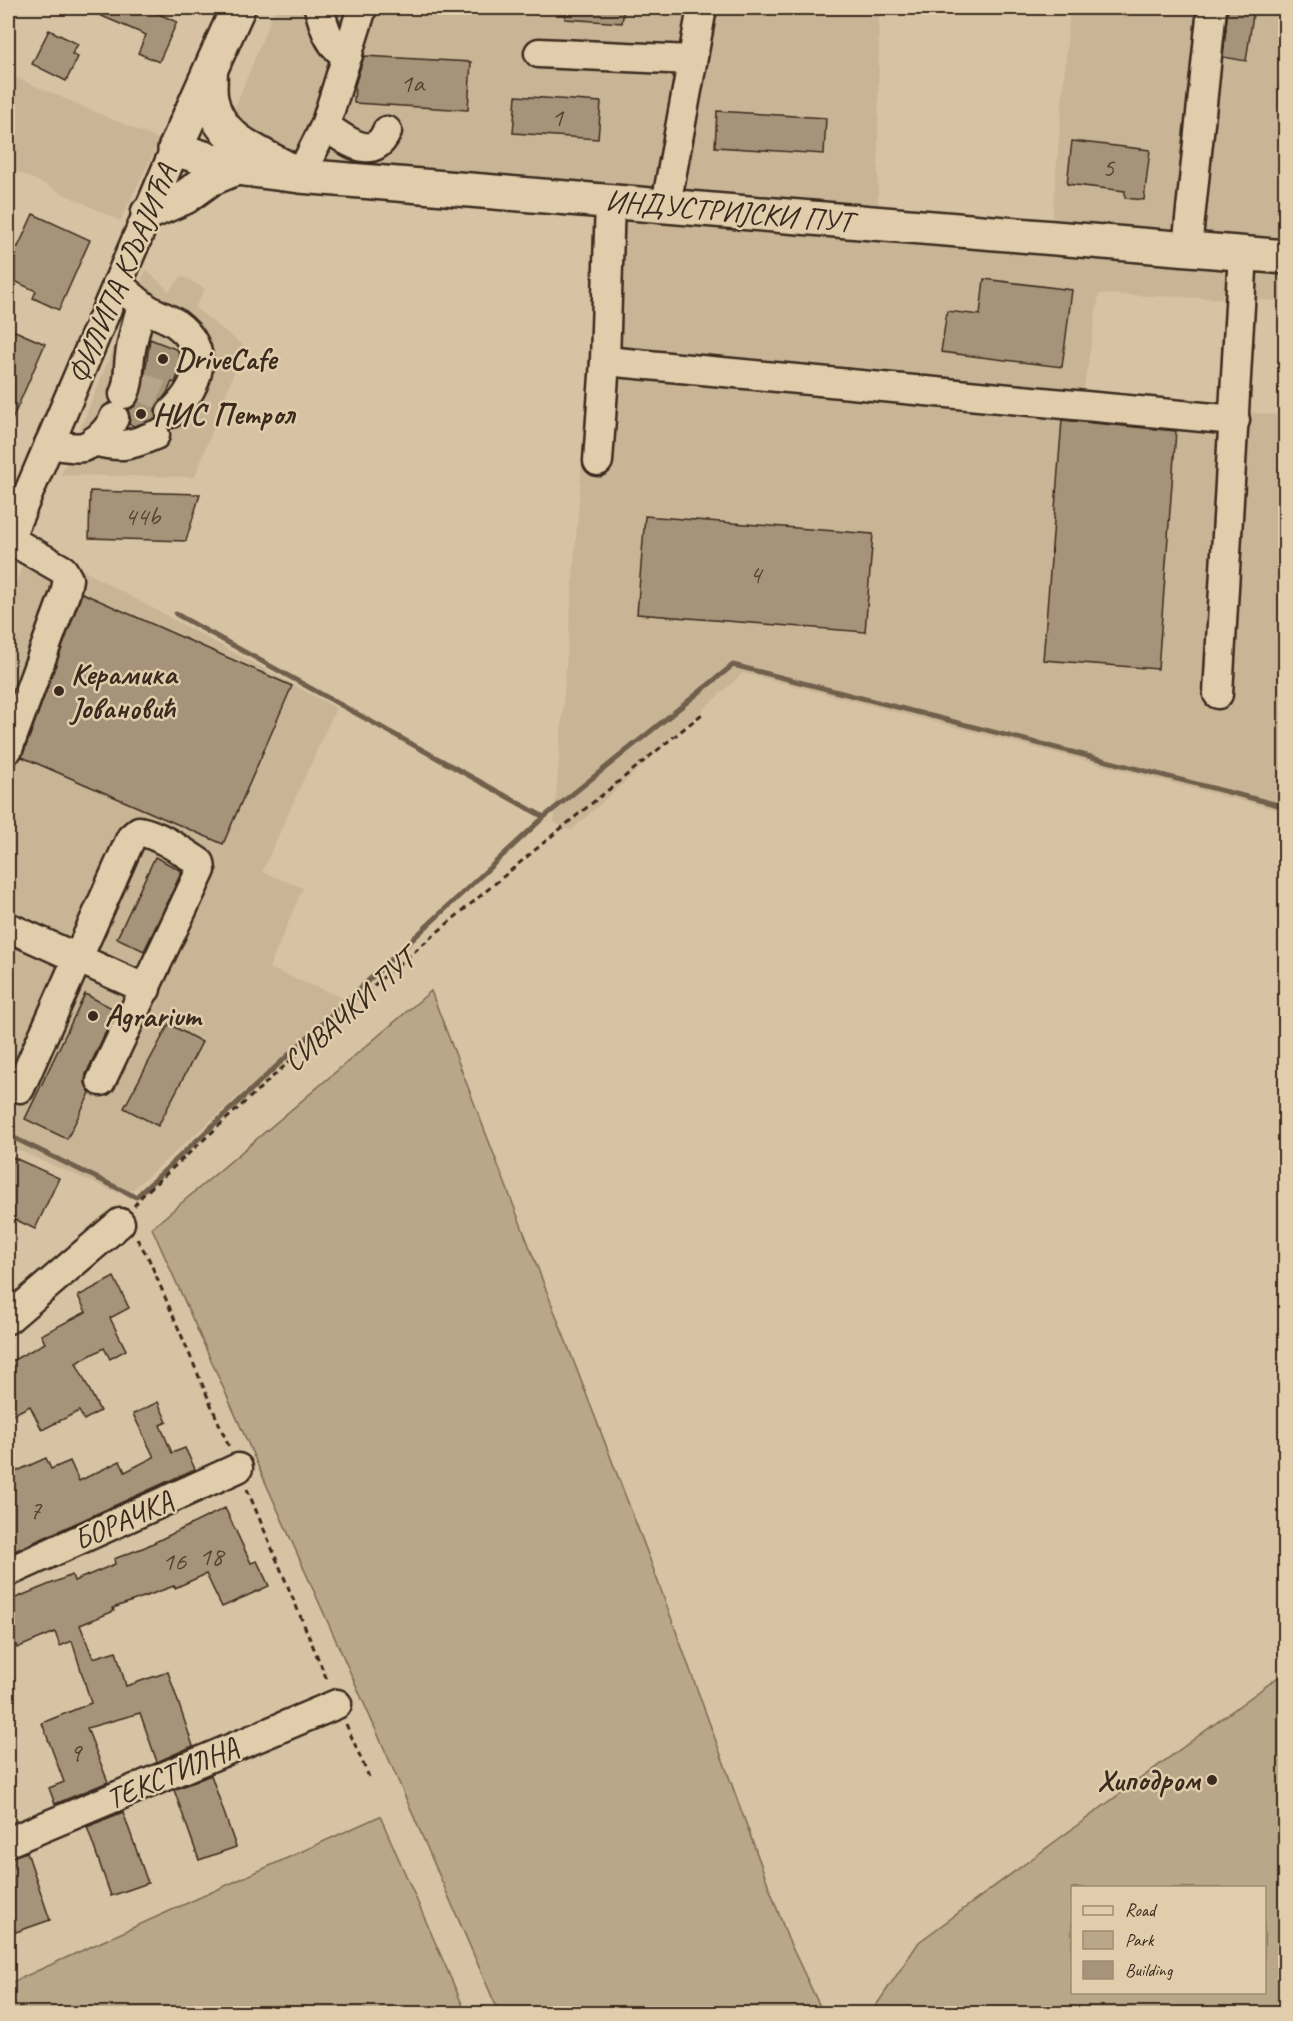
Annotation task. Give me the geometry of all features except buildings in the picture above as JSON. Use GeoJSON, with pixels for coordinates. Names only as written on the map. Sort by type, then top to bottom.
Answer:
{"type":"FeatureCollection","features":[{"type":"Feature","properties":{"kind":"main road","name":"ФИЛИПА КЉАЈИЋА"},"geometry":{"type":"LineString","coordinates":[[175,149],[238,8]]}},
{"type":"Feature","properties":{"kind":"main road"},"geometry":{"type":"LineString","coordinates":[[210,69],[211,98],[214,112],[221,124],[238,141],[300,176]]}},
{"type":"Feature","properties":{"kind":"main road","name":"ИНДУСТРИЈСКИ ПУТ"},"geometry":{"type":"LineString","coordinates":[[175,149],[236,168],[300,176],[1286,257]]}},
{"type":"Feature","properties":{"kind":"main road"},"geometry":{"type":"LineString","coordinates":[[148,213],[185,197],[210,179],[236,168]]}},
{"type":"Feature","properties":{"kind":"street"},"geometry":{"type":"LineString","coordinates":[[319,8],[330,39],[339,52],[348,55]]}},
{"type":"Feature","properties":{"kind":"street"},"geometry":{"type":"LineString","coordinates":[[300,176],[325,126],[362,8]]}},
{"type":"Feature","properties":{"kind":"street"},"geometry":{"type":"LineString","coordinates":[[666,205],[702,8]]}},
{"type":"Feature","properties":{"kind":"street"},"geometry":{"type":"LineString","coordinates":[[1187,248],[1212,8]]}},
{"type":"Feature","properties":{"kind":"street"},"geometry":{"type":"LineString","coordinates":[[539,53],[691,60]]}},
{"type":"Feature","properties":{"kind":"street"},"geometry":{"type":"LineString","coordinates":[[325,126],[358,147],[372,147],[382,141],[387,130]]}},
{"type":"Feature","properties":{"kind":"street","name":"ФИЛИПА КЉАЈИЋА"},"geometry":{"type":"LineString","coordinates":[[8,540],[175,149]]}},
{"type":"Feature","properties":{"kind":"street"},"geometry":{"type":"LineString","coordinates":[[598,461],[605,361],[610,201]]}},
{"type":"Feature","properties":{"kind":"street"},"geometry":{"type":"LineString","coordinates":[[1218,694],[1243,253]]}},
{"type":"Feature","properties":{"kind":"street"},"geometry":{"type":"LineString","coordinates":[[94,441],[114,447],[126,446],[168,412],[195,381],[198,373],[198,356],[192,340],[174,323],[142,305],[117,284]]}},
{"type":"Feature","properties":{"kind":"street"},"geometry":{"type":"LineString","coordinates":[[49,444],[82,447],[94,441],[107,429],[125,394],[131,347],[142,305]]}},
{"type":"Feature","properties":{"kind":"street"},"geometry":{"type":"LineString","coordinates":[[605,361],[1234,420]]}},
{"type":"Feature","properties":{"kind":"street"},"geometry":{"type":"LineString","coordinates":[[8,540],[63,570],[68,579],[65,594],[8,749]]}},
{"type":"Feature","properties":{"kind":"street"},"geometry":{"type":"LineString","coordinates":[[20,1088],[131,838],[139,831],[149,833],[200,863],[201,870],[100,1081]]}},
{"type":"Feature","properties":{"kind":"street"},"geometry":{"type":"LineString","coordinates":[[8,927],[146,989]]}},
{"type":"Feature","properties":{"kind":"street"},"geometry":{"type":"LineString","coordinates":[[8,1319],[120,1222]]}},
{"type":"Feature","properties":{"kind":"street","name":"БОРАЧКА"},"geometry":{"type":"LineString","coordinates":[[8,1572],[238,1468]]}},
{"type":"Feature","properties":{"kind":"street","name":"ТЕКСТИЛНА"},"geometry":{"type":"LineString","coordinates":[[8,1842],[337,1704]]}},
{"type":"Feature","properties":{"kind":"path","name":"СИВАЧКИ ПУТ"},"geometry":{"type":"LineString","coordinates":[[120,1222],[142,1196],[360,997],[554,834],[702,714]]}},
{"type":"Feature","properties":{"kind":"path"},"geometry":{"type":"LineString","coordinates":[[120,1222],[134,1235],[147,1257],[369,1777]]}},
{"type":"Feature","properties":{"kind":"shaded area"},"geometry":{"type":"Polygon","coordinates":[[[275,8],[879,8],[878,206],[1052,222],[1070,8],[1285,8],[1285,301],[1099,294],[1083,394],[1285,416],[1285,812],[743,673],[571,831],[554,822],[599,242],[607,195],[277,162],[233,112],[275,8]]]}},
{"type":"Feature","properties":{"kind":"shaded area"},"geometry":{"type":"Polygon","coordinates":[[[8,74],[160,140],[120,221],[8,167],[8,74]]]}},
{"type":"Feature","properties":{"kind":"shaded area"},"geometry":{"type":"Polygon","coordinates":[[[146,269],[169,291],[182,276],[205,289],[195,308],[244,346],[195,477],[61,475],[146,269]]]}},
{"type":"Feature","properties":{"kind":"shaded area"},"geometry":{"type":"Polygon","coordinates":[[[31,542],[336,708],[262,872],[303,888],[269,968],[348,1000],[125,1196],[8,1146],[8,604],[31,542]]]}},
{"type":"Feature","properties":{"kind":"green space"},"geometry":{"type":"Polygon","coordinates":[[[431,991],[649,1557],[788,1939],[823,2013],[499,2013],[387,1755],[152,1228],[431,991]]]}},
{"type":"Feature","properties":{"kind":"green space","name":"Хиподром"},"geometry":{"type":"Polygon","coordinates":[[[1285,1672],[1285,2013],[871,2013],[919,1942],[1285,1672]]]}},
{"type":"Feature","properties":{"kind":"green space"},"geometry":{"type":"Polygon","coordinates":[[[380,1816],[466,2013],[8,2013],[8,1984],[380,1816]]]}},
{"type":"Feature","properties":{"kind":"waterway"},"geometry":{"type":"LineString","coordinates":[[176,614],[544,817]]}},
{"type":"Feature","properties":{"kind":"waterway"},"geometry":{"type":"LineString","coordinates":[[8,1135],[136,1197],[544,817],[733,665],[1286,807]]}},
{"type":"Feature","properties":{"kind":"tunnel"},"geometry":{"type":"LineString","coordinates":[[134,384],[166,397]]}},
{"type":"Feature","properties":{"kind":"place","name":"DriveCafe"},"geometry":{"type":"Point","coordinates":[163,359]}},
{"type":"Feature","properties":{"kind":"place","name":"НИС Петрол"},"geometry":{"type":"Point","coordinates":[141,414]}},
{"type":"Feature","properties":{"kind":"place","name":"Керамика Јовановић"},"geometry":{"type":"Point","coordinates":[59,691]}},
{"type":"Feature","properties":{"kind":"place","name":"Agrarium"},"geometry":{"type":"Point","coordinates":[93,1016]}},
{"type":"Feature","properties":{"kind":"place","name":"Хиподром"},"geometry":{"type":"Point","coordinates":[1212,1780]}}]}
